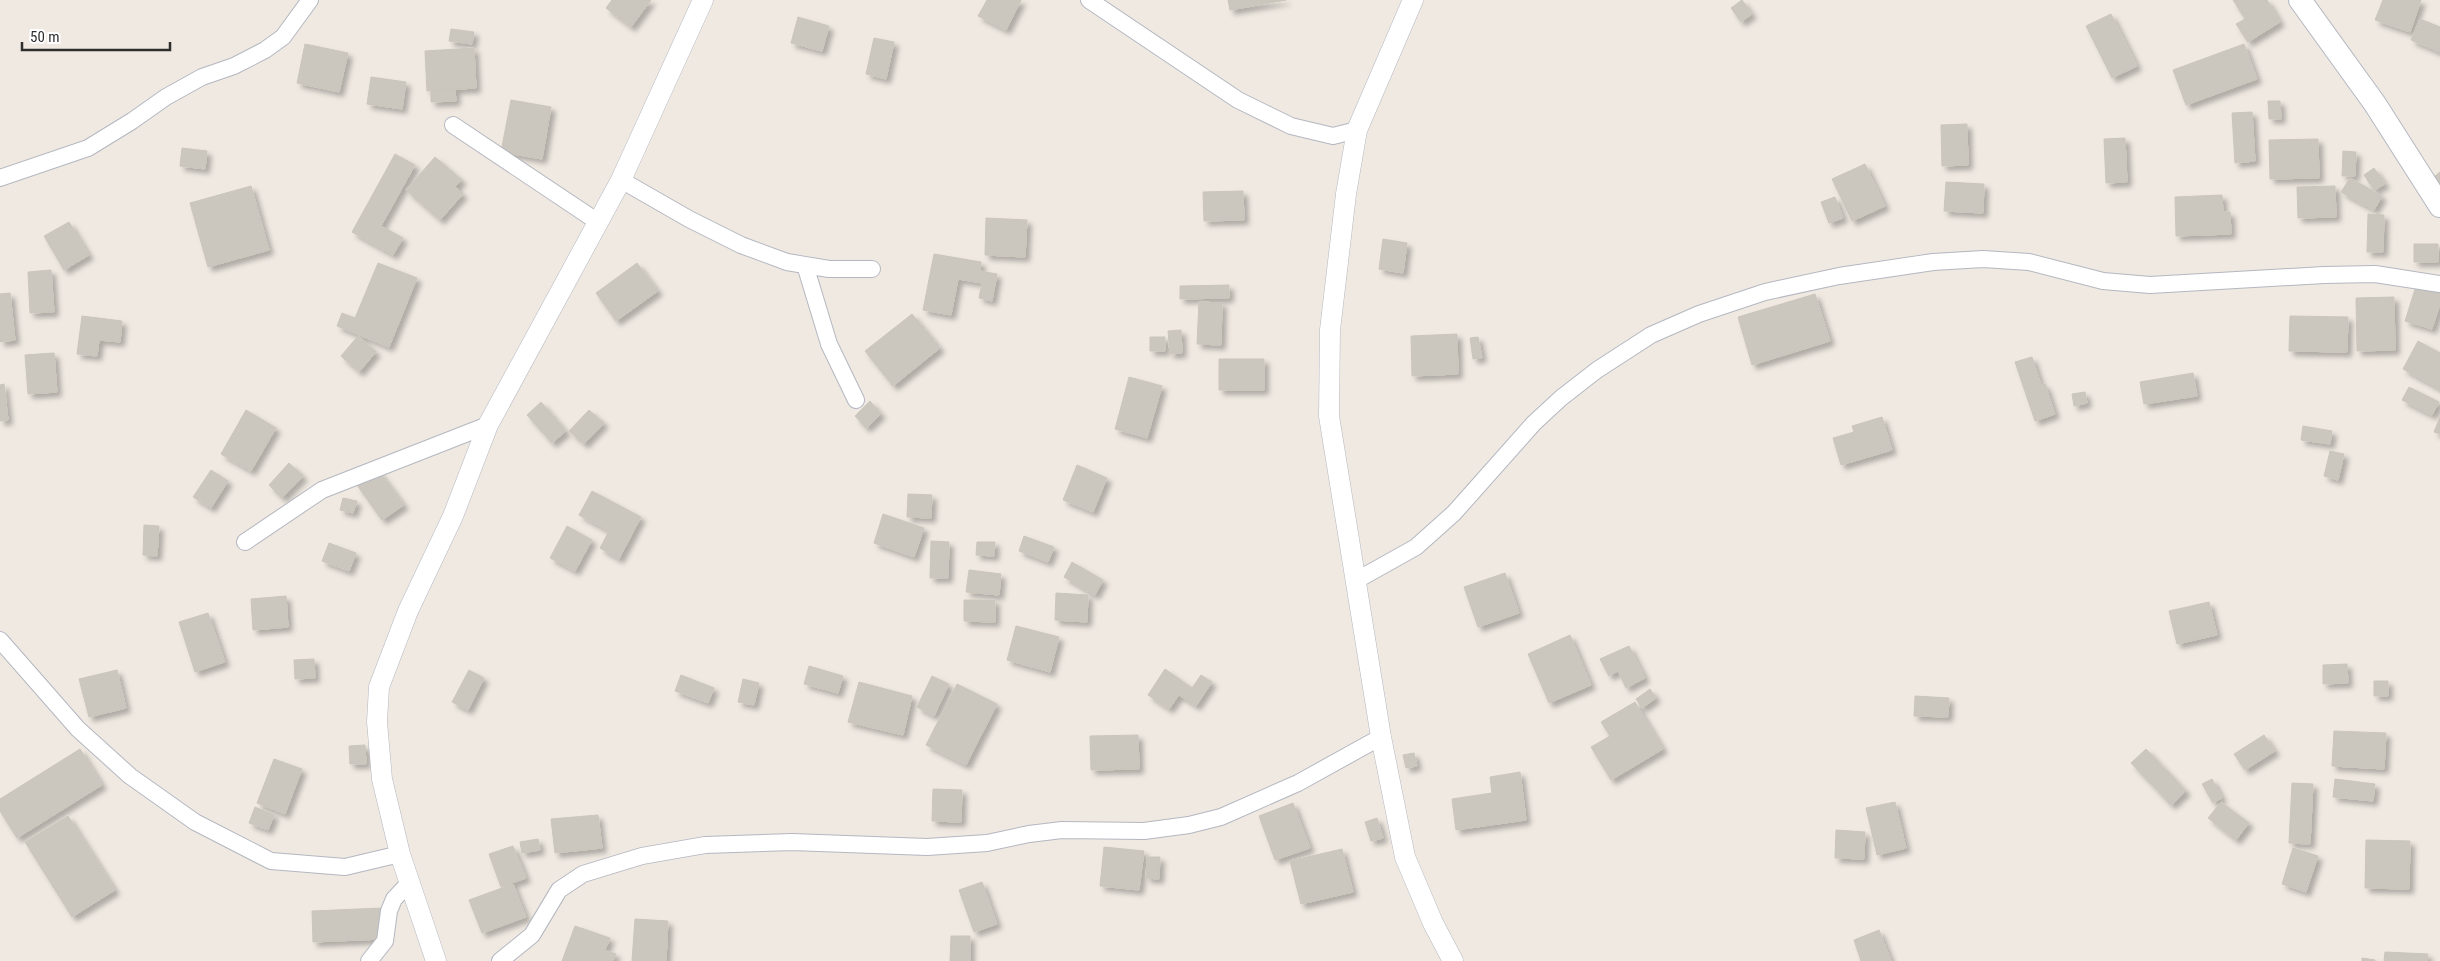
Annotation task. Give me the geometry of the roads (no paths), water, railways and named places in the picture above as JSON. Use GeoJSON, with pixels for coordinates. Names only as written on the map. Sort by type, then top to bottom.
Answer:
{"type":"FeatureCollection","features":[{"type":"Feature","properties":{"kind":"main road"},"geometry":{"type":"LineString","coordinates":[[2300,0],[2375,104],[2440,206]]}},
{"type":"Feature","properties":{"kind":"street"},"geometry":{"type":"LineString","coordinates":[[0,178],[88,148],[166,97],[202,77],[234,66],[265,50],[282,37],[310,0]]}},
{"type":"Feature","properties":{"kind":"street"},"geometry":{"type":"LineString","coordinates":[[436,961],[400,854],[382,779],[378,722],[379,686],[408,611],[453,516],[488,425],[621,180],[703,0]]}},
{"type":"Feature","properties":{"kind":"street"},"geometry":{"type":"LineString","coordinates":[[1089,0],[1238,100],[1291,126],[1333,136],[1357,130]]}},
{"type":"Feature","properties":{"kind":"street"},"geometry":{"type":"LineString","coordinates":[[1413,0],[1357,130],[1345,204],[1332,311],[1329,416],[1381,737],[1405,857],[1433,923],[1453,961]]}},
{"type":"Feature","properties":{"kind":"street"},"geometry":{"type":"LineString","coordinates":[[454,125],[598,222]]}},
{"type":"Feature","properties":{"kind":"street"},"geometry":{"type":"LineString","coordinates":[[621,180],[689,219],[741,245],[787,262],[830,269],[872,269]]}},
{"type":"Feature","properties":{"kind":"street"},"geometry":{"type":"LineString","coordinates":[[1357,580],[1416,547],[1429,536],[1454,513],[1534,423],[1597,370],[1651,335],[1699,314],[1766,292],[1848,275],[1933,262],[1983,259],[2029,262],[2103,281],[2150,285],[2375,274],[2440,284]]}},
{"type":"Feature","properties":{"kind":"street"},"geometry":{"type":"LineString","coordinates":[[805,265],[829,344],[856,400]]}},
{"type":"Feature","properties":{"kind":"street"},"geometry":{"type":"LineString","coordinates":[[245,542],[322,490],[488,425]]}},
{"type":"Feature","properties":{"kind":"street"},"geometry":{"type":"LineString","coordinates":[[0,640],[84,734],[130,776],[196,822],[272,861],[345,867],[400,854]]}},
{"type":"Feature","properties":{"kind":"street"},"geometry":{"type":"LineString","coordinates":[[500,961],[532,935],[560,890],[583,874],[642,856],[705,844],[782,842],[927,847],[987,843],[1029,834],[1062,830],[1144,831],[1189,825],[1220,816],[1298,783],[1381,737]]}},
{"type":"Feature","properties":{"kind":"street"},"geometry":{"type":"LineString","coordinates":[[369,961],[385,941],[389,911],[394,899],[409,883]]}}]}
